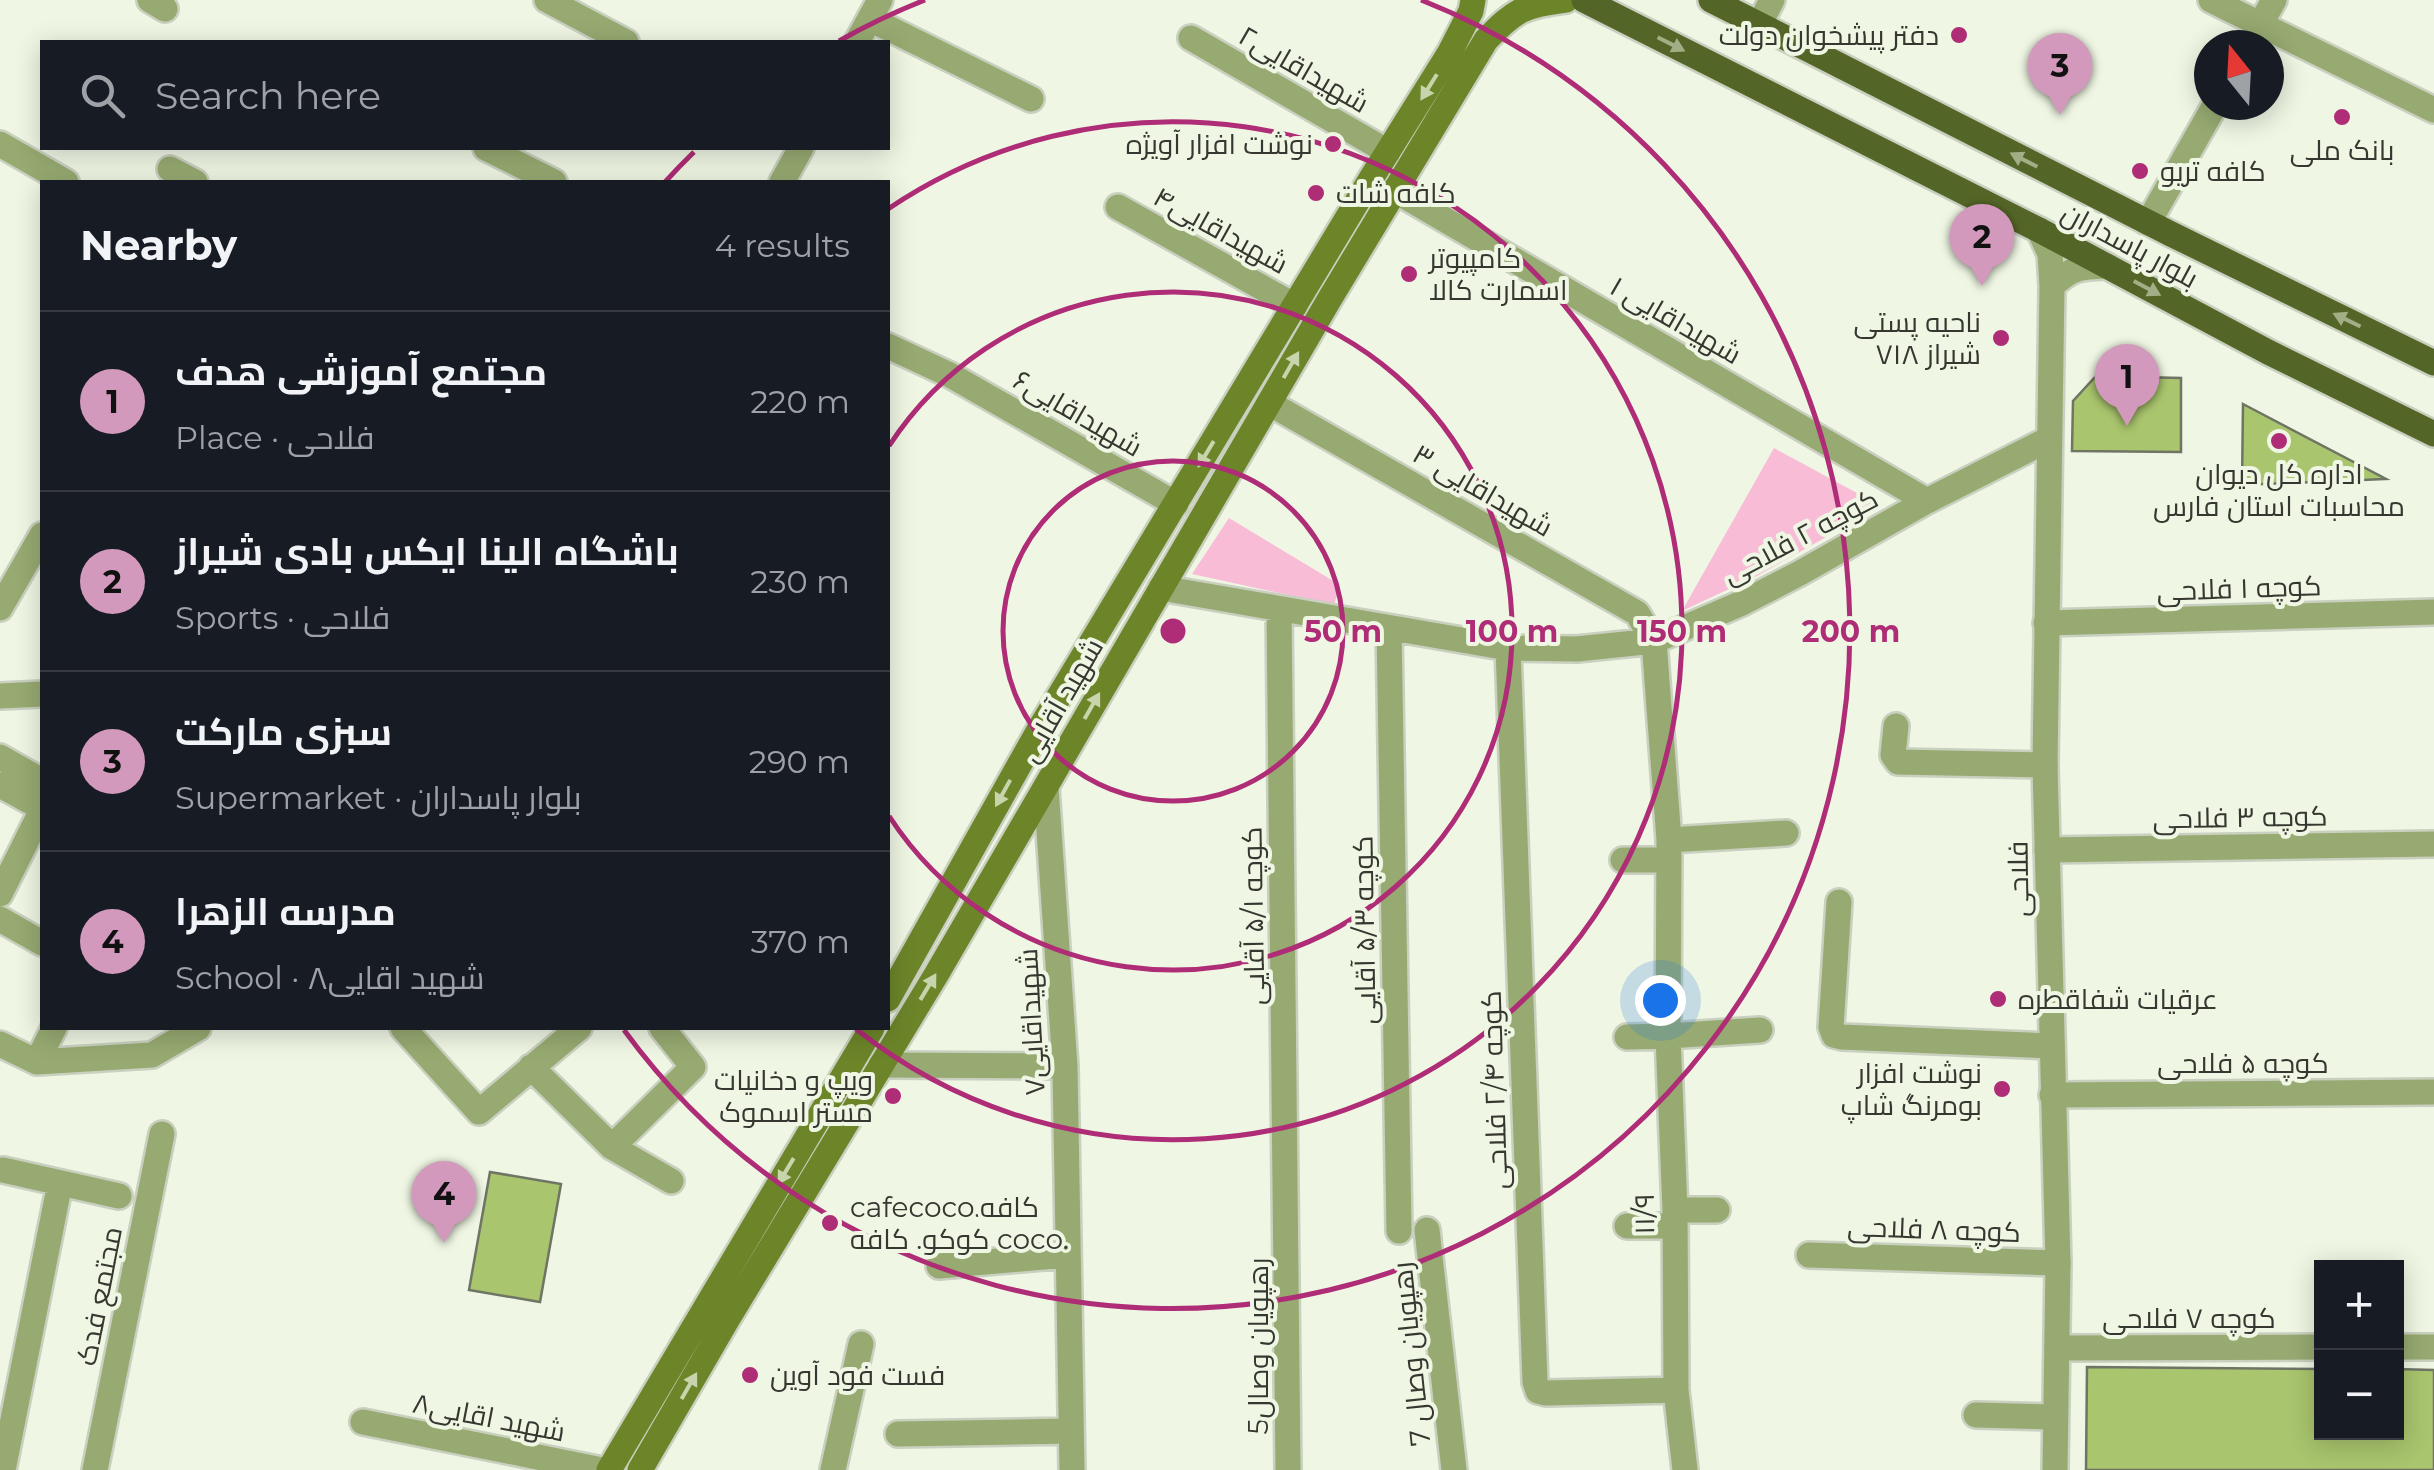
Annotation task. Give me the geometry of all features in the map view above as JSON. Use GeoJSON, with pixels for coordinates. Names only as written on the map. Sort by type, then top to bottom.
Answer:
{"type":"FeatureCollection","features":[{"type":"Feature","properties":{"kind":"main road","name":"شهید آقایی"},"geometry":{"type":"LineString","coordinates":[[890,995],[1040,728],[1295,306],[1486,40],[1508,17],[1537,4],[1566,0]]}},
{"type":"Feature","properties":{"kind":"main road","name":"بلوار پاسداران"},"geometry":{"type":"LineString","coordinates":[[1584,0],[2434,434]]}},
{"type":"Feature","properties":{"kind":"main road","name":"بلوار پاسداران"},"geometry":{"type":"LineString","coordinates":[[1711,0],[2434,363]]}},
{"type":"Feature","properties":{"kind":"main road","name":"شهید آقایی"},"geometry":{"type":"LineString","coordinates":[[606,1470],[882,1065],[1394,190],[1399,158],[1472,5]]}},
{"type":"Feature","properties":{"kind":"main road"},"geometry":{"type":"LineString","coordinates":[[1472,5],[1493,9],[1498,28]]}},
{"type":"Feature","properties":{"kind":"main road","name":"شهید آقایی"},"geometry":{"type":"LineString","coordinates":[[640,1470],[871,1030]]}},
{"type":"Feature","properties":{"kind":"street"},"geometry":{"type":"LineString","coordinates":[[547,0],[622,40]]}},
{"type":"Feature","properties":{"kind":"street"},"geometry":{"type":"LineString","coordinates":[[1759,25],[1772,0]]}},
{"type":"Feature","properties":{"kind":"street"},"geometry":{"type":"LineString","coordinates":[[2210,0],[2249,30]]}},
{"type":"Feature","properties":{"kind":"street"},"geometry":{"type":"LineString","coordinates":[[2258,30],[2274,0]]}},
{"type":"Feature","properties":{"kind":"street"},"geometry":{"type":"LineString","coordinates":[[858,40],[875,10],[1031,98]]}},
{"type":"Feature","properties":{"kind":"street","name":"شهیداقایی۲"},"geometry":{"type":"LineString","coordinates":[[1190,38],[1399,158]]}},
{"type":"Feature","properties":{"kind":"street"},"geometry":{"type":"LineString","coordinates":[[2284,47],[2434,110]]}},
{"type":"Feature","properties":{"kind":"street"},"geometry":{"type":"LineString","coordinates":[[2148,222],[2206,120]]}},
{"type":"Feature","properties":{"kind":"street"},"geometry":{"type":"LineString","coordinates":[[0,144],[63,180]]}},
{"type":"Feature","properties":{"kind":"street"},"geometry":{"type":"LineString","coordinates":[[490,150],[550,180]]}},
{"type":"Feature","properties":{"kind":"street"},"geometry":{"type":"LineString","coordinates":[[783,180],[800,150]]}},
{"type":"Feature","properties":{"kind":"street"},"geometry":{"type":"LineString","coordinates":[[170,169],[191,180]]}},
{"type":"Feature","properties":{"kind":"street","name":"۱ شهیداقایی"},"geometry":{"type":"LineString","coordinates":[[1394,190],[1927,502]]}},
{"type":"Feature","properties":{"kind":"street","name":"شهیداقایی۴"},"geometry":{"type":"LineString","coordinates":[[1118,207],[1295,306]]}},
{"type":"Feature","properties":{"kind":"street","name":"فلاحی"},"geometry":{"type":"LineString","coordinates":[[2039,230],[2050,254],[2052,286],[2045,764],[2058,1263],[2056,1470]]}},
{"type":"Feature","properties":{"kind":"street"},"geometry":{"type":"LineString","coordinates":[[2052,286],[2076,268],[2107,266]]}},
{"type":"Feature","properties":{"kind":"street","name":"شهیداقایی۶"},"geometry":{"type":"LineString","coordinates":[[890,347],[950,375],[1176,504]]}},
{"type":"Feature","properties":{"kind":"street","name":"۳ شهیداقایی"},"geometry":{"type":"LineString","coordinates":[[1270,403],[1638,613],[1654,642]]}},
{"type":"Feature","properties":{"kind":"street","name":"کوچه ۲ فلاحی"},"geometry":{"type":"LineString","coordinates":[[1161,588],[1508,648],[1577,649],[1654,642],[1771,588],[2049,439]]}},
{"type":"Feature","properties":{"kind":"street"},"geometry":{"type":"LineString","coordinates":[[0,608],[40,538]]}},
{"type":"Feature","properties":{"kind":"street","name":"کوچه ۵/۱ آقایی"},"geometry":{"type":"LineString","coordinates":[[1278,609],[1287,1222]]}},
{"type":"Feature","properties":{"kind":"street","name":"کوچه ۱ فلاحی"},"geometry":{"type":"LineString","coordinates":[[2046,623],[2434,612]]}},
{"type":"Feature","properties":{"kind":"street","name":"کوچه ۵/۳ آقایی"},"geometry":{"type":"LineString","coordinates":[[1389,628],[1399,1231]]}},
{"type":"Feature","properties":{"kind":"street","name":"۱۱/۹"},"geometry":{"type":"LineString","coordinates":[[1654,642],[1669,850],[1668,1036],[1676,1390],[1685,1470]]}},
{"type":"Feature","properties":{"kind":"street","name":"کوچه ۲/۴ فلاحی"},"geometry":{"type":"LineString","coordinates":[[1508,648],[1535,1382],[1538,1391],[1546,1393],[1676,1390]]}},
{"type":"Feature","properties":{"kind":"street"},"geometry":{"type":"LineString","coordinates":[[0,696],[40,694]]}},
{"type":"Feature","properties":{"kind":"street"},"geometry":{"type":"LineString","coordinates":[[1896,726],[1894,755],[1898,762],[2045,764]]}},
{"type":"Feature","properties":{"kind":"street"},"geometry":{"type":"LineString","coordinates":[[0,757],[40,780]]}},
{"type":"Feature","properties":{"kind":"street"},"geometry":{"type":"LineString","coordinates":[[0,785],[40,807]]}},
{"type":"Feature","properties":{"kind":"street","name":"شهیداقایی۷"},"geometry":{"type":"LineString","coordinates":[[1046,786],[1065,1066],[1072,1470]]}},
{"type":"Feature","properties":{"kind":"street"},"geometry":{"type":"LineString","coordinates":[[0,894],[40,812]]}},
{"type":"Feature","properties":{"kind":"street"},"geometry":{"type":"LineString","coordinates":[[1623,860],[1786,832]]}},
{"type":"Feature","properties":{"kind":"street","name":"کوچه ۳ فلاحی"},"geometry":{"type":"LineString","coordinates":[[2047,850],[2434,844]]}},
{"type":"Feature","properties":{"kind":"street"},"geometry":{"type":"LineString","coordinates":[[1839,902],[1831,1027],[1834,1035],[2052,1046]]}},
{"type":"Feature","properties":{"kind":"street"},"geometry":{"type":"LineString","coordinates":[[0,919],[40,942]]}},
{"type":"Feature","properties":{"kind":"street"},"geometry":{"type":"LineString","coordinates":[[37,1062],[53,1030]]}},
{"type":"Feature","properties":{"kind":"street"},"geometry":{"type":"LineString","coordinates":[[0,1044],[37,1062],[152,1055],[195,1030]]}},
{"type":"Feature","properties":{"kind":"street"},"geometry":{"type":"LineString","coordinates":[[406,1030],[480,1112],[532,1067],[563,1033]]}},
{"type":"Feature","properties":{"kind":"street"},"geometry":{"type":"LineString","coordinates":[[612,1147],[693,1067],[664,1030]]}},
{"type":"Feature","properties":{"kind":"street"},"geometry":{"type":"LineString","coordinates":[[1627,1036],[1760,1030]]}},
{"type":"Feature","properties":{"kind":"street"},"geometry":{"type":"LineString","coordinates":[[882,1065],[1065,1066]]}},
{"type":"Feature","properties":{"kind":"street"},"geometry":{"type":"LineString","coordinates":[[532,1067],[612,1147],[671,1181]]}},
{"type":"Feature","properties":{"kind":"street","name":"کوچه ۵ فلاحی"},"geometry":{"type":"LineString","coordinates":[[2052,1095],[2434,1092]]}},
{"type":"Feature","properties":{"kind":"street","name":"مجتمع فدک"},"geometry":{"type":"LineString","coordinates":[[95,1470],[162,1134]]}},
{"type":"Feature","properties":{"kind":"street"},"geometry":{"type":"LineString","coordinates":[[3,1170],[118,1196]]}},
{"type":"Feature","properties":{"kind":"street"},"geometry":{"type":"LineString","coordinates":[[3,1470],[60,1184]]}},
{"type":"Feature","properties":{"kind":"street"},"geometry":{"type":"LineString","coordinates":[[1628,1226],[1717,1210]]}},
{"type":"Feature","properties":{"kind":"street","name":"رهپویان وصال5"},"geometry":{"type":"LineString","coordinates":[[1287,1222],[1288,1470]]}},
{"type":"Feature","properties":{"kind":"street","name":"7 رهپویان وصال"},"geometry":{"type":"LineString","coordinates":[[1427,1230],[1454,1470]]}},
{"type":"Feature","properties":{"kind":"street"},"geometry":{"type":"LineString","coordinates":[[939,1266],[1068,1255]]}},
{"type":"Feature","properties":{"kind":"street","name":"کوچه ۸ فلاحی"},"geometry":{"type":"LineString","coordinates":[[1809,1255],[2058,1263]]}},
{"type":"Feature","properties":{"kind":"street"},"geometry":{"type":"LineString","coordinates":[[833,1470],[861,1344]]}},
{"type":"Feature","properties":{"kind":"street","name":"کوچه ۷ فلاحی"},"geometry":{"type":"LineString","coordinates":[[2057,1348],[2314,1347]]}},
{"type":"Feature","properties":{"kind":"street"},"geometry":{"type":"LineString","coordinates":[[2404,1347],[2434,1347]]}},
{"type":"Feature","properties":{"kind":"street"},"geometry":{"type":"LineString","coordinates":[[1976,1415],[2055,1417]]}},
{"type":"Feature","properties":{"kind":"street","name":"شهید اقایی۸"},"geometry":{"type":"LineString","coordinates":[[364,1422],[606,1470]]}},
{"type":"Feature","properties":{"kind":"street"},"geometry":{"type":"LineString","coordinates":[[898,1434],[1071,1431]]}},
{"type":"Feature","properties":{"kind":"shaded area"},"geometry":{"type":"Polygon","coordinates":[[[1774,448],[1881,506],[1757,576],[1682,611],[1774,448]]]}},
{"type":"Feature","properties":{"kind":"shaded area"},"geometry":{"type":"Polygon","coordinates":[[[1229,518],[1340,585],[1334,605],[1192,574],[1229,518]]]}},
{"type":"Feature","properties":{"kind":"building"},"geometry":{"type":"Polygon","coordinates":[[[2096,376],[2181,378],[2181,452],[2072,451],[2073,401],[2096,376]]]}},
{"type":"Feature","properties":{"kind":"building","name":"اداره کل دیوان محاسبات استان فارس"},"geometry":{"type":"Polygon","coordinates":[[[2243,404],[2386,479],[2242,485],[2243,404]]]}},
{"type":"Feature","properties":{"kind":"building"},"geometry":{"type":"Polygon","coordinates":[[[490,1172],[561,1184],[540,1302],[469,1290],[490,1172]]]}},
{"type":"Feature","properties":{"kind":"building"},"geometry":{"type":"Polygon","coordinates":[[[2087,1367],[2314,1369],[2314,1440],[2404,1440],[2404,1369],[2434,1370],[2434,1470],[2086,1470],[2087,1367]]]}},
{"type":"Feature","properties":{"kind":"place","name":"دفتر پیشخوان دولت"},"geometry":{"type":"Point","coordinates":[1959,35]}},
{"type":"Feature","properties":{"kind":"place","name":"سبزی مارکت"},"geometry":{"type":"Point","coordinates":[2060,115]}},
{"type":"Feature","properties":{"kind":"place","name":"بانک ملی"},"geometry":{"type":"Point","coordinates":[2342,117]}},
{"type":"Feature","properties":{"kind":"place","name":"نوشت افزار آویژه"},"geometry":{"type":"Point","coordinates":[1333,144]}},
{"type":"Feature","properties":{"kind":"place","name":"کافه تریو"},"geometry":{"type":"Point","coordinates":[2140,171]}},
{"type":"Feature","properties":{"kind":"place","name":"کافه شات"},"geometry":{"type":"Point","coordinates":[1316,193]}},
{"type":"Feature","properties":{"kind":"place","name":"کامپیوتر اسمارت کالا"},"geometry":{"type":"Point","coordinates":[1409,274]}},
{"type":"Feature","properties":{"kind":"place","name":"باشگاه الینا ایکس بادی شیراز"},"geometry":{"type":"Point","coordinates":[1982,286]}},
{"type":"Feature","properties":{"kind":"place","name":"ناحیه پستی ۷۱۸ شیراز"},"geometry":{"type":"Point","coordinates":[2001,338]}},
{"type":"Feature","properties":{"kind":"place","name":"مجتمع آموزشی هدف"},"geometry":{"type":"Point","coordinates":[2127,426]}},
{"type":"Feature","properties":{"kind":"place","name":"اداره کل دیوان محاسبات استان فارس"},"geometry":{"type":"Point","coordinates":[2279,441]}},
{"type":"Feature","properties":{"kind":"place","name":"عرقیات شفاقطره"},"geometry":{"type":"Point","coordinates":[1998,999]}},
{"type":"Feature","properties":{"kind":"place","name":"نوشت افزار بومرنگ شاپ"},"geometry":{"type":"Point","coordinates":[2002,1089]}},
{"type":"Feature","properties":{"kind":"place","name":"ویپ و دخانیات مستر اسموک"},"geometry":{"type":"Point","coordinates":[893,1096]}},
{"type":"Feature","properties":{"kind":"place","name":"cafecoco.کافه کوکو. کافه coco."},"geometry":{"type":"Point","coordinates":[830,1223]}},
{"type":"Feature","properties":{"kind":"place","name":"مدرسه الزهرا"},"geometry":{"type":"Point","coordinates":[444,1243]}},
{"type":"Feature","properties":{"kind":"place","name":"فست فود آوین"},"geometry":{"type":"Point","coordinates":[750,1375]}}]}
